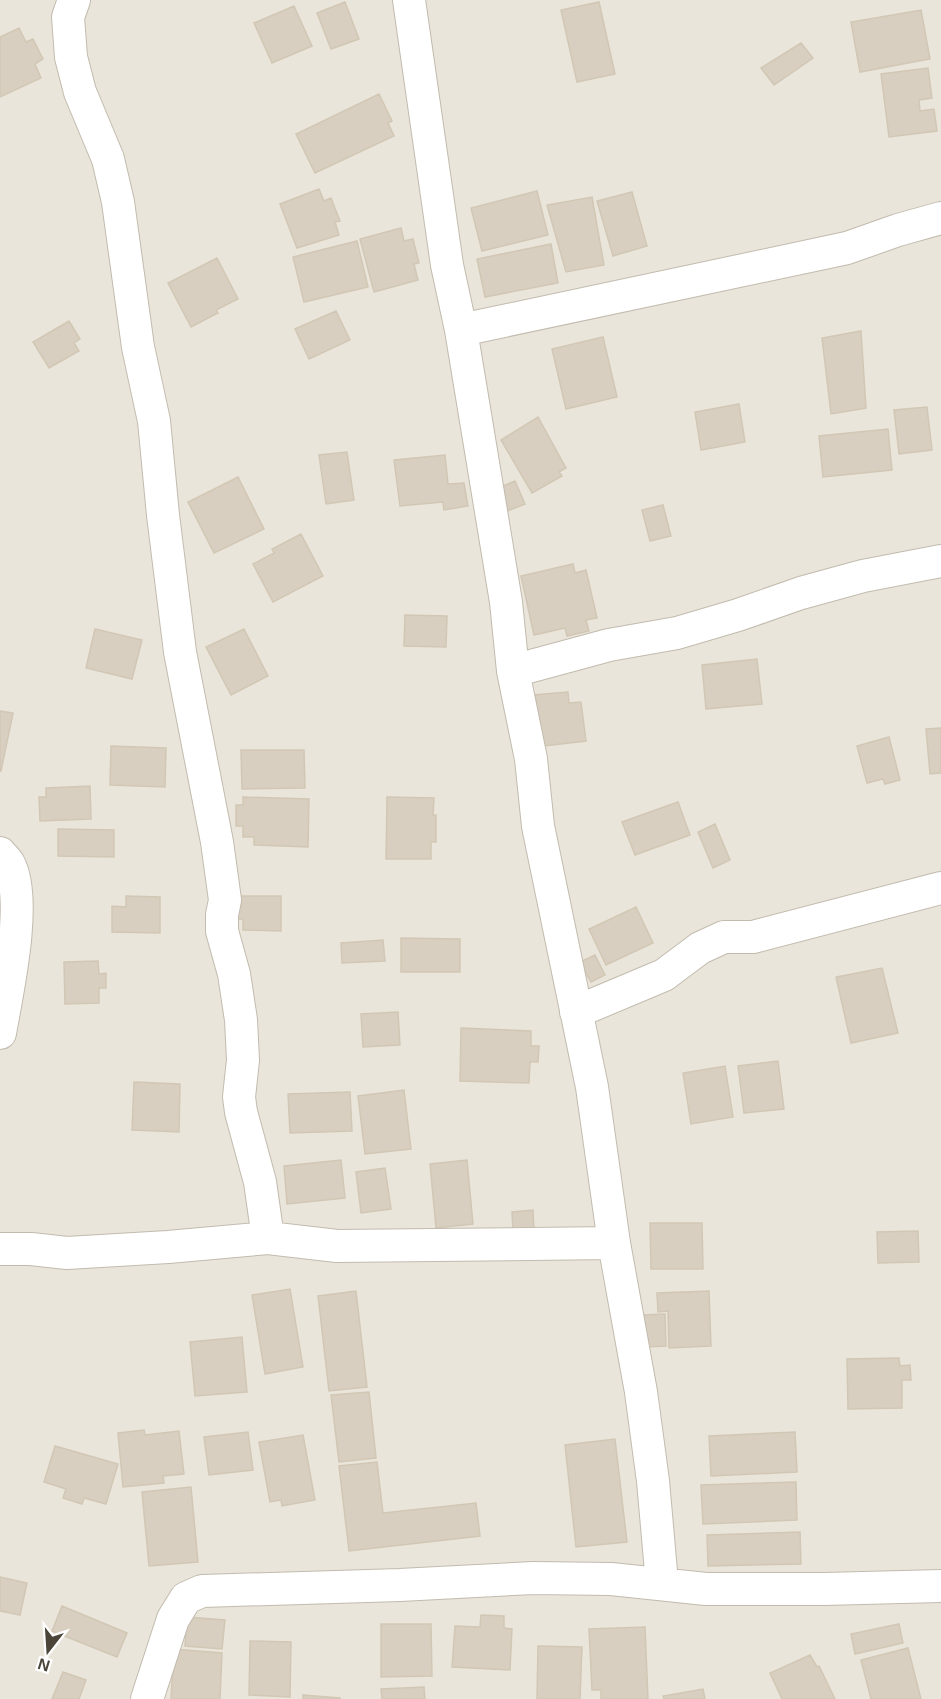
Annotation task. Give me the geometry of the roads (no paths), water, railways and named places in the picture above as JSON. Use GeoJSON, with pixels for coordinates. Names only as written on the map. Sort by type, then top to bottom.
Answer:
{"type":"FeatureCollection","features":[{"type":"Feature","properties":{"kind":"street"},"geometry":{"type":"LineString","coordinates":[[74,0],[68,17],[71,57],[80,92],[108,159],[118,202],[138,348],[154,421],[180,652],[217,842],[225,900],[222,931],[234,974],[241,1020],[243,1060],[239,1097],[241,1112],[260,1182],[268,1238]]}},
{"type":"Feature","properties":{"kind":"street"},"geometry":{"type":"LineString","coordinates":[[409,0],[447,266],[461,330],[506,602],[513,671],[531,759],[538,826],[592,1087],[614,1243],[641,1392],[653,1481],[662,1583]]}},
{"type":"Feature","properties":{"kind":"street"},"geometry":{"type":"LineString","coordinates":[[461,330],[836,251],[941,218]]}},
{"type":"Feature","properties":{"kind":"street"},"geometry":{"type":"LineString","coordinates":[[513,671],[609,645],[677,633],[801,593],[863,576],[941,561]]}},
{"type":"Feature","properties":{"kind":"street"},"geometry":{"type":"LineString","coordinates":[[0,853],[9,864],[15,885],[16,919],[12,968],[0,1033]]}},
{"type":"Feature","properties":{"kind":"street"},"geometry":{"type":"LineString","coordinates":[[576,1012],[664,975],[700,948],[724,937],[753,937],[941,888]]}},
{"type":"Feature","properties":{"kind":"street"},"geometry":{"type":"LineString","coordinates":[[0,1249],[67,1252],[168,1247],[268,1238],[337,1246],[614,1243]]}},
{"type":"Feature","properties":{"kind":"street"},"geometry":{"type":"LineString","coordinates":[[147,1699],[173,1619],[186,1598],[202,1591],[533,1578],[611,1579],[706,1589],[941,1586]]}}]}
